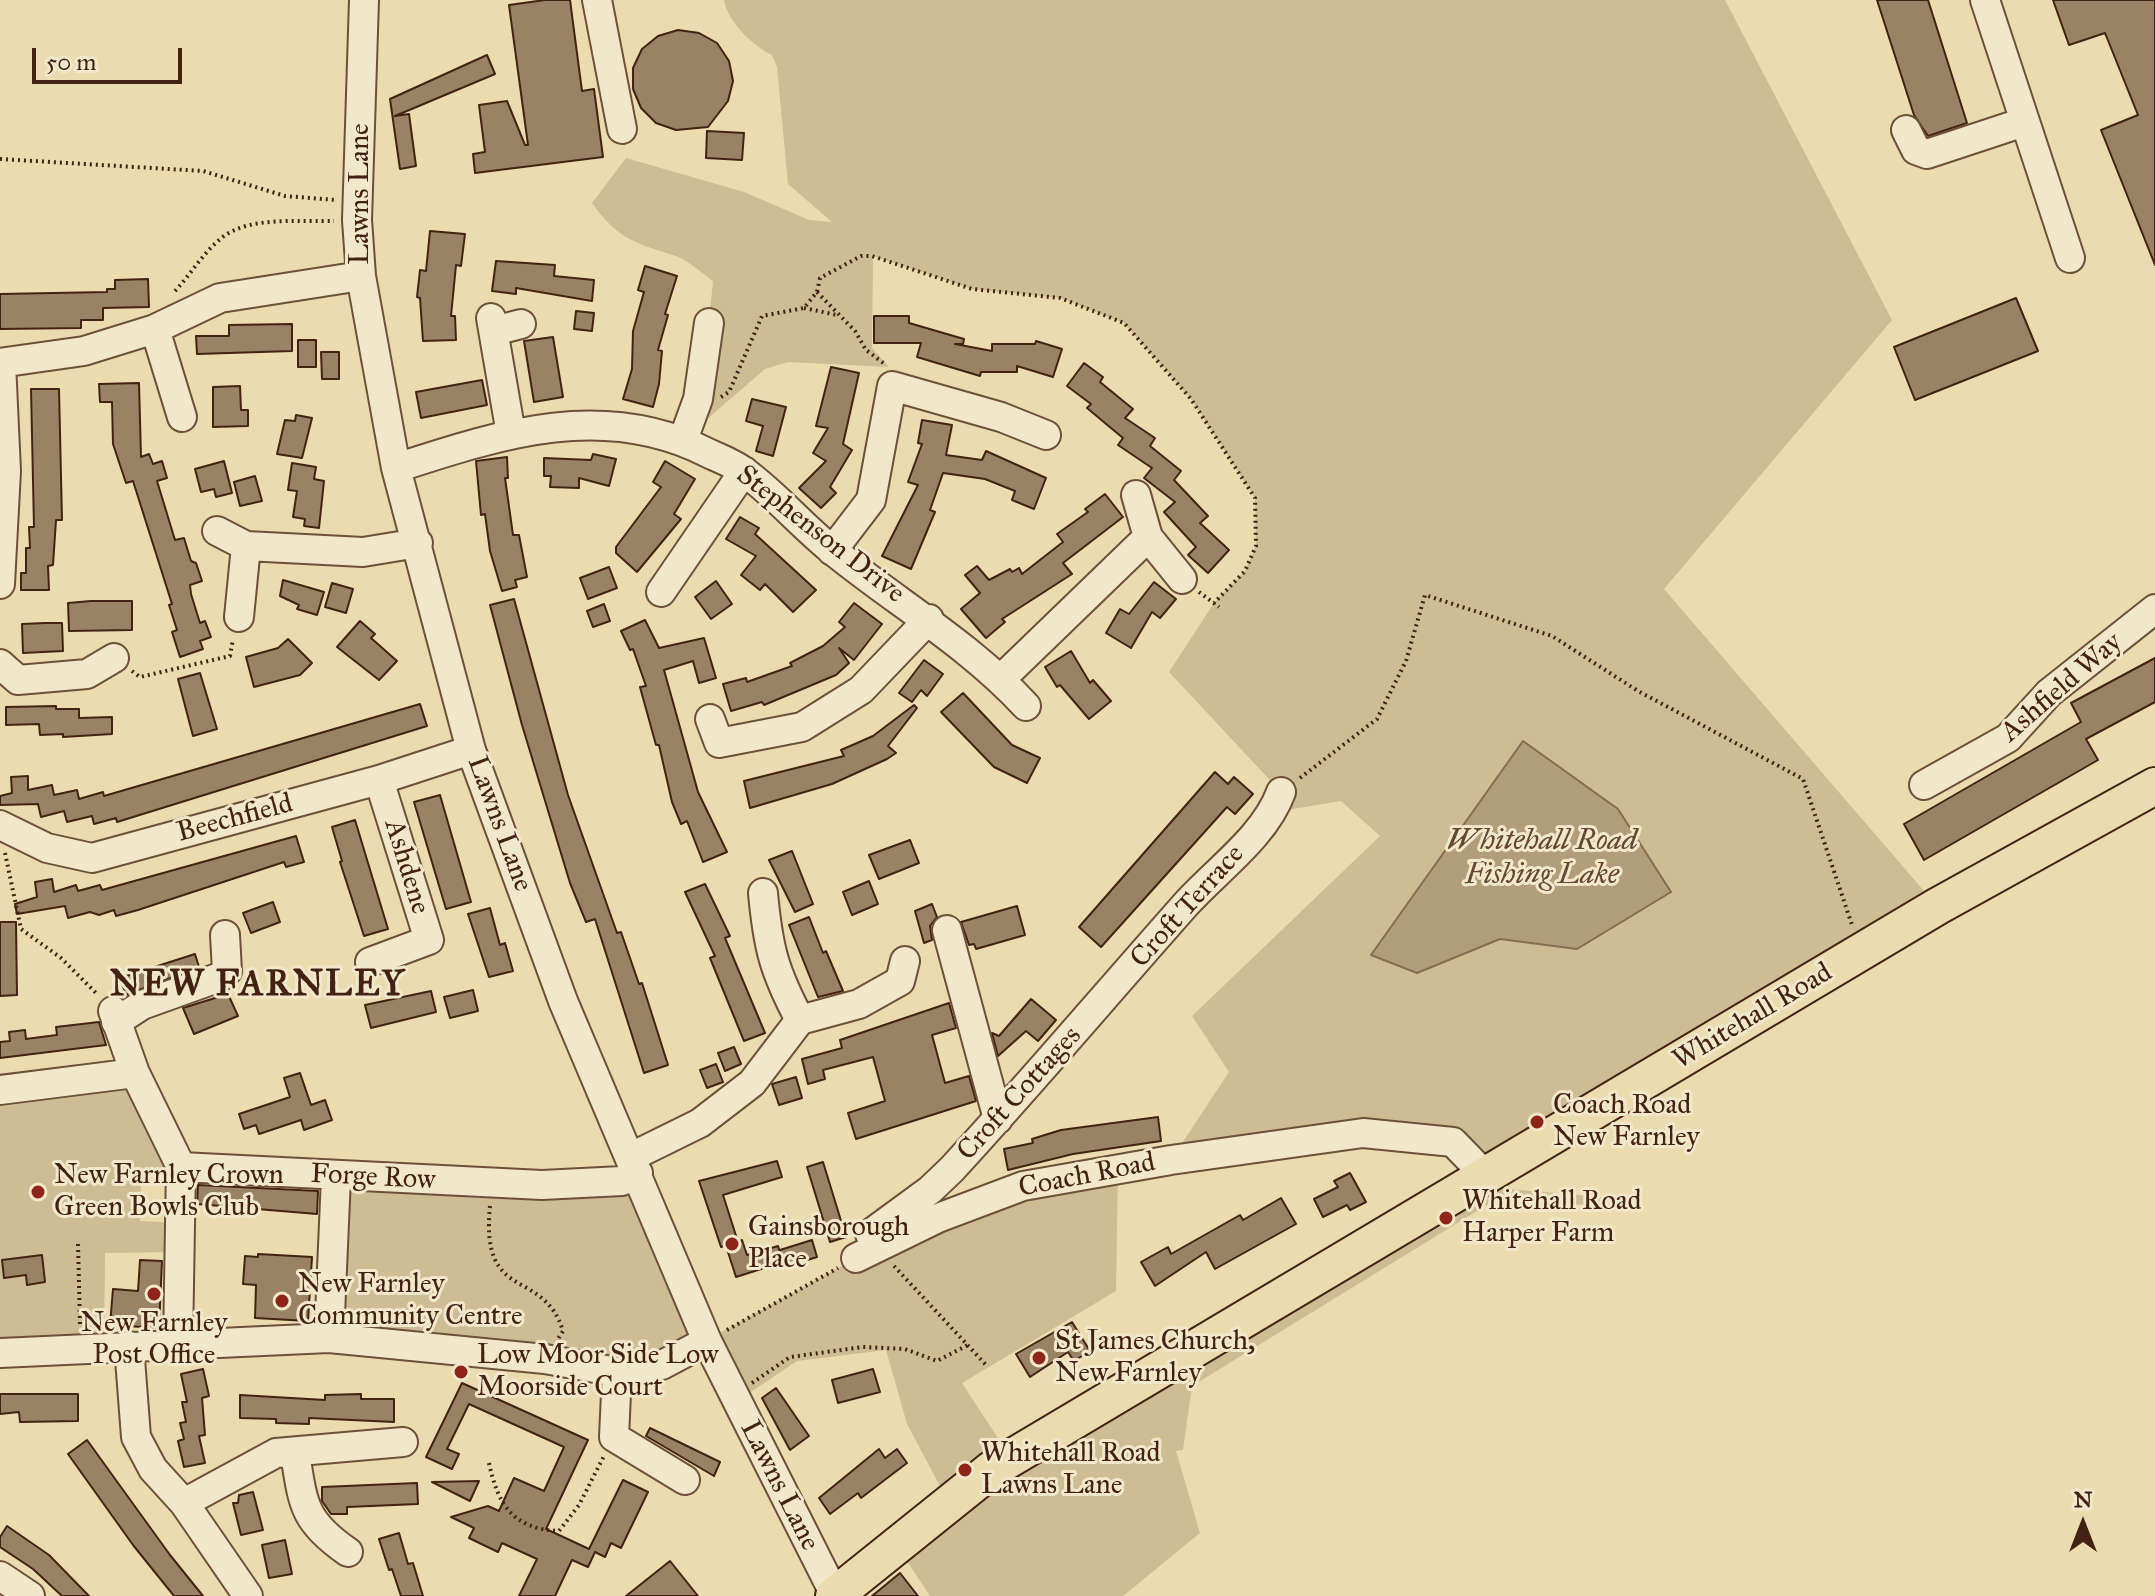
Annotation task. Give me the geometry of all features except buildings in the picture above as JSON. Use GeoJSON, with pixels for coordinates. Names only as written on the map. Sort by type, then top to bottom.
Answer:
{"type":"FeatureCollection","features":[{"type":"Feature","properties":{"kind":"main road","name":"Whitehall Road"},"geometry":{"type":"LineString","coordinates":[[834,1595],[991,1470],[1938,906],[2155,786]]}},
{"type":"Feature","properties":{"kind":"street","name":"Lawns Lane"},"geometry":{"type":"LineString","coordinates":[[364,0],[358,210],[361,276],[396,468],[471,750],[563,1001],[707,1341],[834,1595]]}},
{"type":"Feature","properties":{"kind":"street"},"geometry":{"type":"LineString","coordinates":[[597,0],[622,129]]}},
{"type":"Feature","properties":{"kind":"street"},"geometry":{"type":"LineString","coordinates":[[1985,0],[2070,258]]}},
{"type":"Feature","properties":{"kind":"street"},"geometry":{"type":"LineString","coordinates":[[1906,130],[1916,150],[1927,154],[2024,122]]}},
{"type":"Feature","properties":{"kind":"street"},"geometry":{"type":"LineString","coordinates":[[0,584],[6,471],[0,363],[84,351],[155,329],[220,298],[361,276]]}},
{"type":"Feature","properties":{"kind":"street"},"geometry":{"type":"LineString","coordinates":[[683,440],[698,399],[709,323]]}},
{"type":"Feature","properties":{"kind":"street"},"geometry":{"type":"LineString","coordinates":[[502,324],[511,434]]}},
{"type":"Feature","properties":{"kind":"street"},"geometry":{"type":"LineString","coordinates":[[155,329],[182,417]]}},
{"type":"Feature","properties":{"kind":"street"},"geometry":{"type":"LineString","coordinates":[[832,551],[871,500],[892,386],[1001,417],[1046,435]]}},
{"type":"Feature","properties":{"kind":"street","name":"Stephenson Drive"},"geometry":{"type":"LineString","coordinates":[[396,468],[511,434],[595,422],[683,440],[744,471],[832,551],[929,619],[1001,679],[1026,706]]}},
{"type":"Feature","properties":{"kind":"street"},"geometry":{"type":"LineString","coordinates":[[661,592],[744,471]]}},
{"type":"Feature","properties":{"kind":"street"},"geometry":{"type":"LineString","coordinates":[[1136,495],[1148,537],[1182,579]]}},
{"type":"Feature","properties":{"kind":"street"},"geometry":{"type":"LineString","coordinates":[[217,531],[246,546],[363,552],[418,543]]}},
{"type":"Feature","properties":{"kind":"street"},"geometry":{"type":"LineString","coordinates":[[1001,679],[1148,537]]}},
{"type":"Feature","properties":{"kind":"street"},"geometry":{"type":"LineString","coordinates":[[239,617],[246,546]]}},
{"type":"Feature","properties":{"kind":"street","name":"Ashfield Way"},"geometry":{"type":"LineString","coordinates":[[1924,785],[2008,738],[2049,693],[2155,609]]}},
{"type":"Feature","properties":{"kind":"street"},"geometry":{"type":"LineString","coordinates":[[716,743],[802,727],[861,690],[929,619]]}},
{"type":"Feature","properties":{"kind":"street"},"geometry":{"type":"LineString","coordinates":[[0,664],[18,680],[87,674],[114,658]]}},
{"type":"Feature","properties":{"kind":"street","name":"Beechfield"},"geometry":{"type":"LineString","coordinates":[[2,833],[47,848],[92,858],[379,780],[471,750]]}},
{"type":"Feature","properties":{"kind":"street","name":"Ashdene"},"geometry":{"type":"LineString","coordinates":[[370,962],[429,940],[379,780]]}},
{"type":"Feature","properties":{"kind":"street","name":"Croft Terrace"},"geometry":{"type":"LineString","coordinates":[[1089,1019],[1188,902],[1274,812],[1281,792]]}},
{"type":"Feature","properties":{"kind":"street"},"geometry":{"type":"LineString","coordinates":[[763,893],[767,945],[777,977],[800,1020],[859,1004],[900,981],[905,961]]}},
{"type":"Feature","properties":{"kind":"street"},"geometry":{"type":"LineString","coordinates":[[947,930],[998,1119]]}},
{"type":"Feature","properties":{"kind":"street"},"geometry":{"type":"LineString","coordinates":[[178,1343],[181,1167],[135,1073],[114,1016],[220,977],[227,971],[225,935]]}},
{"type":"Feature","properties":{"kind":"street","name":"Croft Cottages"},"geometry":{"type":"LineString","coordinates":[[866,1252],[870,1234],[930,1190],[952,1169],[1089,1019]]}},
{"type":"Feature","properties":{"kind":"street","name":"Forge Row"},"geometry":{"type":"LineString","coordinates":[[181,1167],[493,1184],[598,1184],[622,1181],[634,1165],[700,1123],[752,1083],[800,1020]]}},
{"type":"Feature","properties":{"kind":"street"},"geometry":{"type":"LineString","coordinates":[[0,1090],[135,1073]]}},
{"type":"Feature","properties":{"kind":"street","name":"Coach Road"},"geometry":{"type":"LineString","coordinates":[[866,1252],[938,1218],[1023,1186],[1171,1160],[1363,1133],[1453,1142],[1486,1176]]}},
{"type":"Feature","properties":{"kind":"street"},"geometry":{"type":"LineString","coordinates":[[329,1338],[336,1177]]}},
{"type":"Feature","properties":{"kind":"street"},"geometry":{"type":"LineString","coordinates":[[0,1353],[329,1338],[545,1359],[617,1372],[662,1365],[707,1341]]}},
{"type":"Feature","properties":{"kind":"street"},"geometry":{"type":"LineString","coordinates":[[129,1346],[136,1437],[153,1469],[184,1503],[248,1596]]}},
{"type":"Feature","properties":{"kind":"street"},"geometry":{"type":"LineString","coordinates":[[617,1372],[614,1437],[685,1480]]}},
{"type":"Feature","properties":{"kind":"street"},"geometry":{"type":"LineString","coordinates":[[184,1503],[276,1453],[403,1442]]}},
{"type":"Feature","properties":{"kind":"street"},"geometry":{"type":"LineString","coordinates":[[295,1453],[308,1516],[327,1538],[348,1552]]}},
{"type":"Feature","properties":{"kind":"street"},"geometry":{"type":"LineString","coordinates":[[0,1576],[30,1596]]}},
{"type":"Feature","properties":{"kind":"path"},"geometry":{"type":"LineString","coordinates":[[0,159],[203,171],[285,196],[358,210]]}},
{"type":"Feature","properties":{"kind":"path"},"geometry":{"type":"LineString","coordinates":[[155,329],[150,318],[199,259],[226,235],[245,226],[358,210]]}},
{"type":"Feature","properties":{"kind":"path"},"geometry":{"type":"LineString","coordinates":[[804,308],[817,292],[820,278],[861,256],[872,256],[972,289],[1060,298],[1124,323],[1191,399],[1255,498],[1256,546],[1245,571],[1214,603]]}},
{"type":"Feature","properties":{"kind":"path"},"geometry":{"type":"LineString","coordinates":[[817,292],[855,331],[866,350],[889,367],[892,386]]}},
{"type":"Feature","properties":{"kind":"path"},"geometry":{"type":"LineString","coordinates":[[698,399],[714,402],[729,392],[762,316],[804,308],[838,316]]}},
{"type":"Feature","properties":{"kind":"path"},"geometry":{"type":"LineString","coordinates":[[1281,792],[1377,719],[1406,661],[1425,595],[1552,636],[1638,691],[1803,779],[1832,857],[1859,954]]}},
{"type":"Feature","properties":{"kind":"path"},"geometry":{"type":"LineString","coordinates":[[114,658],[140,677],[230,656],[239,617]]}},
{"type":"Feature","properties":{"kind":"path"},"geometry":{"type":"LineString","coordinates":[[2,833],[21,929],[61,958],[114,1016]]}},
{"type":"Feature","properties":{"kind":"path"},"geometry":{"type":"LineString","coordinates":[[493,1184],[487,1236],[490,1255],[501,1271],[556,1310],[563,1331],[545,1359]]}},
{"type":"Feature","properties":{"kind":"path"},"geometry":{"type":"LineString","coordinates":[[78,1244],[81,1348]]}},
{"type":"Feature","properties":{"kind":"path"},"geometry":{"type":"LineString","coordinates":[[707,1341],[866,1252],[987,1366]]}},
{"type":"Feature","properties":{"kind":"path"},"geometry":{"type":"LineString","coordinates":[[733,1396],[790,1357],[863,1347],[905,1349],[937,1361],[968,1345]]}},
{"type":"Feature","properties":{"kind":"path"},"geometry":{"type":"LineString","coordinates":[[489,1463],[495,1489],[508,1512],[536,1530],[559,1531],[579,1505],[614,1437]]}},
{"type":"Feature","properties":{"kind":"shaded area"},"geometry":{"type":"Polygon","coordinates":[[[724,0],[1725,0],[1892,320],[1664,589],[1924,891],[1472,1161],[1363,1133],[1171,1160],[1229,1072],[1192,1016],[1380,836],[1341,801],[1274,812],[1281,792],[1169,672],[1214,603],[1245,571],[1256,546],[1255,498],[1191,399],[1124,323],[1060,298],[972,289],[873,256],[872,348],[889,367],[788,362],[765,369],[683,440],[709,323],[713,281],[681,258],[619,233],[592,203],[626,158],[744,192],[809,220],[832,222],[788,184],[777,67],[772,55],[742,32],[724,0]],[[1671,892],[1500,939],[1577,949],[1671,892]]]}},
{"type":"Feature","properties":{"kind":"shaded area"},"geometry":{"type":"Polygon","coordinates":[[[135,1073],[181,1167],[141,1175],[140,1221],[181,1223],[181,1252],[105,1253],[104,1347],[0,1353],[0,1090],[135,1073]]]}},
{"type":"Feature","properties":{"kind":"shaded area"},"geometry":{"type":"Polygon","coordinates":[[[1118,1169],[1116,1291],[962,1383],[1011,1458],[949,1503],[907,1424],[886,1350],[797,1361],[736,1402],[707,1341],[662,1365],[329,1338],[336,1177],[638,1173],[707,1340],[876,1247],[1118,1169]]]}},
{"type":"Feature","properties":{"kind":"shaded area"},"geometry":{"type":"Polygon","coordinates":[[[1486,1187],[1601,1197],[1601,1205],[1490,1203],[1192,1386],[1183,1450],[1176,1451],[1200,1533],[1123,1596],[930,1596],[905,1558],[1008,1478],[1486,1187]]]}},
{"type":"Feature","properties":{"kind":"water","name":"Whitehall Road Fishing Lake"},"geometry":{"type":"Polygon","coordinates":[[[1523,741],[1618,809],[1671,892],[1577,949],[1500,939],[1417,973],[1371,955],[1523,741]]]}},
{"type":"Feature","properties":{"kind":"place","name":"Coach Road New Farnley"},"geometry":{"type":"Point","coordinates":[1537,1122]}},
{"type":"Feature","properties":{"kind":"place","name":"New Farnley Crown Green Bowls Club"},"geometry":{"type":"Point","coordinates":[38,1192]}},
{"type":"Feature","properties":{"kind":"place","name":"Whitehall Road Harper Farm"},"geometry":{"type":"Point","coordinates":[1446,1218]}},
{"type":"Feature","properties":{"kind":"place","name":"Gainsborough Place"},"geometry":{"type":"Point","coordinates":[732,1244]}},
{"type":"Feature","properties":{"kind":"place","name":"New Farnley Post Office"},"geometry":{"type":"Point","coordinates":[154,1294]}},
{"type":"Feature","properties":{"kind":"place","name":"New Farnley Community Centre"},"geometry":{"type":"Point","coordinates":[282,1301]}},
{"type":"Feature","properties":{"kind":"place","name":"St James Church, New Farnley"},"geometry":{"type":"Point","coordinates":[1039,1358]}},
{"type":"Feature","properties":{"kind":"place","name":"Low Moor Side Low Moorside Court"},"geometry":{"type":"Point","coordinates":[461,1372]}},
{"type":"Feature","properties":{"kind":"place","name":"Whitehall Road Lawns Lane"},"geometry":{"type":"Point","coordinates":[965,1470]}},
{"type":"Feature","properties":{"kind":"district","name":"NEW FARNLEY"},"geometry":{"type":"Point","coordinates":[258,986]}}]}
